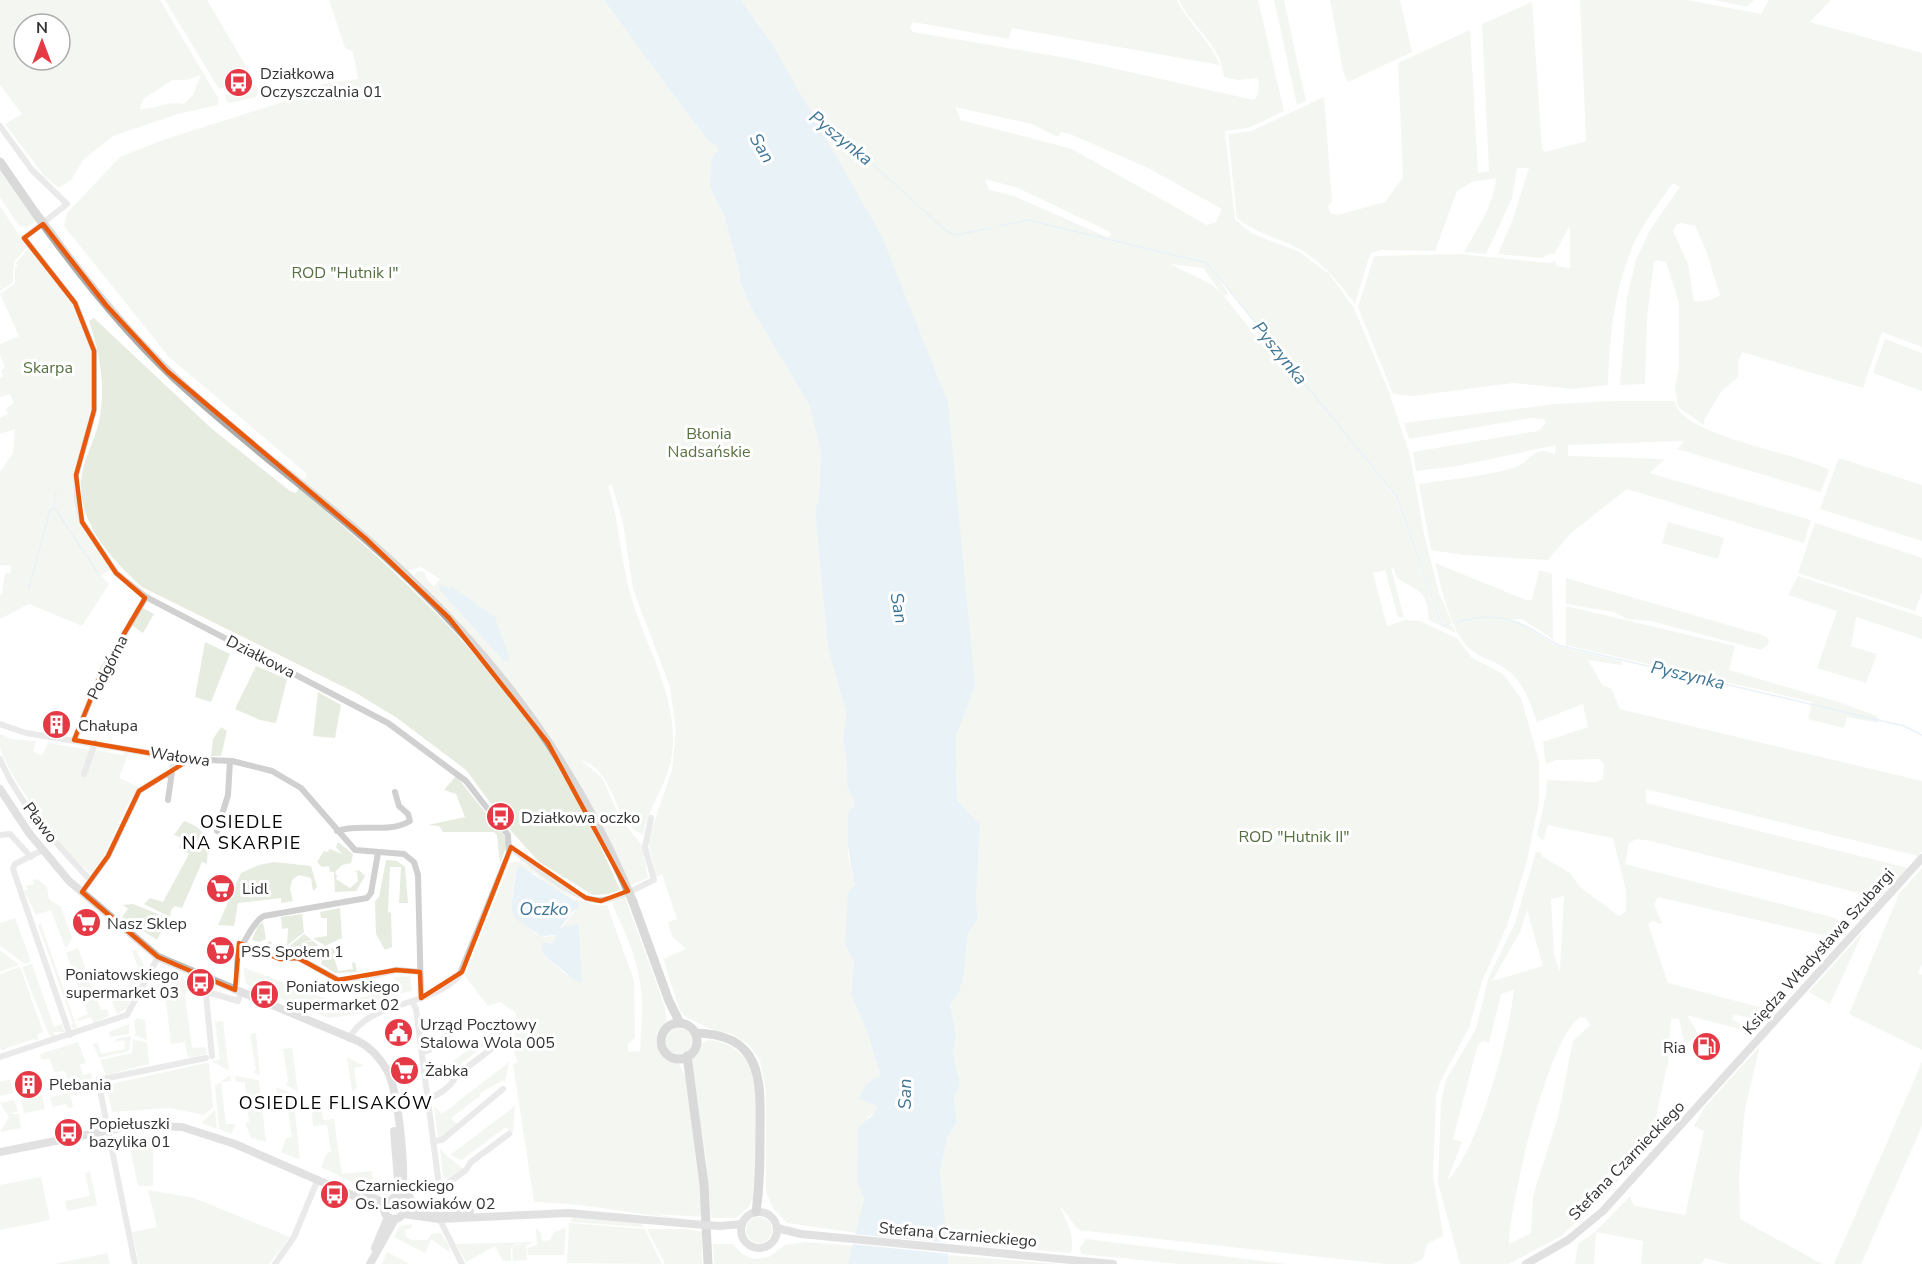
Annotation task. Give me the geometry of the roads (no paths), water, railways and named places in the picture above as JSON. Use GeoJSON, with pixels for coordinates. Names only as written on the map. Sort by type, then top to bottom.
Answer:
{"type":"FeatureCollection","features":[{"type":"Feature","properties":{"kind":"main road"},"geometry":{"type":"LineString","coordinates":[[0,162],[36,214],[106,305],[156,360],[214,413],[311,492],[420,588],[500,677],[568,775],[623,879],[669,1001],[675,1024]]}},
{"type":"Feature","properties":{"kind":"main road"},"geometry":{"type":"LineString","coordinates":[[675,1024],[690,1026],[696,1037],[694,1051],[683,1057],[668,1054],[662,1045],[663,1034],[675,1024]]}},
{"type":"Feature","properties":{"kind":"main road"},"geometry":{"type":"LineString","coordinates":[[696,1037],[724,1038],[746,1052],[759,1077],[760,1213]]}},
{"type":"Feature","properties":{"kind":"main road"},"geometry":{"type":"LineString","coordinates":[[683,1057],[704,1184],[708,1264]]}},
{"type":"Feature","properties":{"kind":"street","name":"Działkowa"},"geometry":{"type":"LineString","coordinates":[[0,126],[32,170],[67,204],[24,238],[75,303],[94,351],[94,410],[76,475],[78,510],[85,529],[107,562],[125,582],[146,597],[388,723],[466,781],[508,835],[510,847]]}},
{"type":"Feature","properties":{"kind":"street","name":"Podgórna"},"geometry":{"type":"LineString","coordinates":[[74,740],[102,670],[146,597]]}},
{"type":"Feature","properties":{"kind":"street","name":"Wałowa"},"geometry":{"type":"LineString","coordinates":[[0,724],[26,733],[174,757],[230,761],[259,766],[287,777],[300,788],[355,850],[404,854],[410,857],[416,869],[421,998]]}},
{"type":"Feature","properties":{"kind":"street"},"geometry":{"type":"LineString","coordinates":[[84,774],[95,743]]}},
{"type":"Feature","properties":{"kind":"street"},"geometry":{"type":"LineString","coordinates":[[168,800],[174,757]]}},
{"type":"Feature","properties":{"kind":"street","name":"Pławo"},"geometry":{"type":"LineString","coordinates":[[0,759],[17,789],[51,838],[90,880]]}},
{"type":"Feature","properties":{"kind":"street"},"geometry":{"type":"LineString","coordinates":[[217,831],[228,795],[230,761]]}},
{"type":"Feature","properties":{"kind":"street"},"geometry":{"type":"LineString","coordinates":[[82,892],[108,856],[139,791],[165,775],[170,775]]}},
{"type":"Feature","properties":{"kind":"street"},"geometry":{"type":"LineString","coordinates":[[0,789],[43,850],[82,892],[158,957],[367,1046],[388,1074],[401,1141],[404,1185],[414,1204],[437,1216],[462,1264]]}},
{"type":"Feature","properties":{"kind":"street"},"geometry":{"type":"LineString","coordinates":[[337,831],[348,827],[364,829],[407,824],[411,818],[399,806],[395,792]]}},
{"type":"Feature","properties":{"kind":"street"},"geometry":{"type":"LineString","coordinates":[[349,1039],[364,1018],[421,998],[449,984],[462,972],[510,847],[570,890],[586,898],[601,901],[654,880],[645,847],[651,818]]}},
{"type":"Feature","properties":{"kind":"street"},"geometry":{"type":"LineString","coordinates":[[0,836],[10,834],[15,837],[31,858]]}},
{"type":"Feature","properties":{"kind":"street"},"geometry":{"type":"LineString","coordinates":[[43,850],[15,864],[15,874],[70,1035]]}},
{"type":"Feature","properties":{"kind":"street"},"geometry":{"type":"LineString","coordinates":[[135,1264],[98,1080],[209,1057],[206,995],[211,993],[238,1000],[238,957],[254,922],[260,918],[367,897],[371,893],[378,853]]}},
{"type":"Feature","properties":{"kind":"street","name":"Księdza Władysława Szubargi"},"geometry":{"type":"LineString","coordinates":[[1736,1064],[1922,858]]}},
{"type":"Feature","properties":{"kind":"street"},"geometry":{"type":"LineString","coordinates":[[245,945],[280,958],[298,958],[338,980],[360,979],[396,970],[420,972]]}},
{"type":"Feature","properties":{"kind":"street"},"geometry":{"type":"LineString","coordinates":[[0,1057],[126,1015],[158,957]]}},
{"type":"Feature","properties":{"kind":"street"},"geometry":{"type":"LineString","coordinates":[[412,1002],[416,1009],[438,1182],[442,1185],[447,1184],[509,1134]]}},
{"type":"Feature","properties":{"kind":"street"},"geometry":{"type":"LineString","coordinates":[[422,1052],[429,1050],[464,1023]]}},
{"type":"Feature","properties":{"kind":"street"},"geometry":{"type":"LineString","coordinates":[[349,1039],[375,1062],[387,1085],[398,1176],[394,1209]]}},
{"type":"Feature","properties":{"kind":"street"},"geometry":{"type":"LineString","coordinates":[[428,1098],[434,1097],[454,1082],[456,1076],[495,1046]]}},
{"type":"Feature","properties":{"kind":"street","name":"Stefana Czarnieckiego"},"geometry":{"type":"LineString","coordinates":[[1526,1264],[1568,1240],[1603,1211],[1736,1064]]}},
{"type":"Feature","properties":{"kind":"street"},"geometry":{"type":"LineString","coordinates":[[433,1142],[442,1140],[504,1089]]}},
{"type":"Feature","properties":{"kind":"street"},"geometry":{"type":"LineString","coordinates":[[0,1152],[149,1124],[182,1127],[235,1144],[394,1209],[437,1216],[584,1213],[742,1228]]}},
{"type":"Feature","properties":{"kind":"street"},"geometry":{"type":"LineString","coordinates":[[275,1264],[294,1237],[318,1179]]}},
{"type":"Feature","properties":{"kind":"street"},"geometry":{"type":"LineString","coordinates":[[371,1264],[404,1185]]}},
{"type":"Feature","properties":{"kind":"street"},"geometry":{"type":"LineString","coordinates":[[760,1213],[773,1218],[777,1232],[769,1245],[758,1248],[747,1243],[742,1228],[748,1216],[760,1213]]}},
{"type":"Feature","properties":{"kind":"street","name":"Stefana Czarnieckiego"},"geometry":{"type":"LineString","coordinates":[[777,1232],[1113,1264]]}},
{"type":"Feature","properties":{"kind":"water","name":"San"},"geometry":{"type":"Polygon","coordinates":[[[604,0],[741,0],[773,46],[882,237],[948,403],[975,685],[956,736],[957,800],[980,825],[976,901],[978,918],[968,935],[963,981],[950,1004],[956,1034],[953,1053],[960,1083],[954,1098],[957,1122],[947,1137],[940,1173],[949,1264],[848,1264],[864,1199],[857,1181],[858,1128],[875,1113],[877,1106],[859,1099],[866,1084],[880,1076],[867,1031],[851,994],[854,962],[845,943],[848,892],[855,885],[848,839],[849,810],[854,807],[854,801],[847,786],[843,741],[846,712],[828,648],[819,555],[815,512],[819,495],[821,452],[809,404],[753,311],[740,283],[740,274],[724,215],[710,188],[711,158],[718,151],[717,146],[710,142],[686,112],[604,0]]]}},
{"type":"Feature","properties":{"kind":"water"},"geometry":{"type":"Polygon","coordinates":[[[439,584],[449,588],[451,586],[495,617],[509,657],[508,662],[503,660],[439,589],[439,584]]]}},
{"type":"Feature","properties":{"kind":"water","name":"Oczko"},"geometry":{"type":"Polygon","coordinates":[[[520,866],[577,902],[579,908],[573,911],[560,928],[577,924],[579,928],[582,981],[579,983],[546,957],[541,947],[543,942],[552,944],[557,935],[541,936],[517,920],[511,909],[516,871],[520,866]]]}},
{"type":"Feature","properties":{"kind":"waterway","name":"Pyszynka"},"geometry":{"type":"LineString","coordinates":[[811,112],[824,119],[945,230],[956,235],[991,228]]}},
{"type":"Feature","properties":{"kind":"waterway","name":"Pyszynka"},"geometry":{"type":"LineString","coordinates":[[999,226],[1028,220],[1207,263],[1396,496],[1442,626],[1449,624]]}},
{"type":"Feature","properties":{"kind":"waterway"},"geometry":{"type":"LineString","coordinates":[[29,588],[50,510],[54,508],[56,492]]}},
{"type":"Feature","properties":{"kind":"waterway"},"geometry":{"type":"LineString","coordinates":[[55,509],[98,573]]}},
{"type":"Feature","properties":{"kind":"waterway","name":"Pyszynka"},"geometry":{"type":"LineString","coordinates":[[1457,622],[1487,617],[1510,620],[1558,645],[1904,726],[1922,735]]}},
{"type":"Feature","properties":{"kind":"place","name":"Działkowa Oczyszczalnia 01"},"geometry":{"type":"Point","coordinates":[239,82]}},
{"type":"Feature","properties":{"kind":"place","name":"Chałupa"},"geometry":{"type":"Point","coordinates":[57,725]}},
{"type":"Feature","properties":{"kind":"place","name":"Działkowa oczko"},"geometry":{"type":"Point","coordinates":[500,817]}},
{"type":"Feature","properties":{"kind":"place","name":"Lidl"},"geometry":{"type":"Point","coordinates":[221,888]}},
{"type":"Feature","properties":{"kind":"place","name":"Nasz Sklep"},"geometry":{"type":"Point","coordinates":[86,923]}},
{"type":"Feature","properties":{"kind":"place","name":"PSS Społem 1"},"geometry":{"type":"Point","coordinates":[220,951]}},
{"type":"Feature","properties":{"kind":"place","name":"Poniatowskiego supermarket 03"},"geometry":{"type":"Point","coordinates":[200,983]}},
{"type":"Feature","properties":{"kind":"place","name":"Poniatowskiego supermarket 02"},"geometry":{"type":"Point","coordinates":[265,995]}},
{"type":"Feature","properties":{"kind":"place","name":"Urząd Pocztowy Stalowa Wola 005"},"geometry":{"type":"Point","coordinates":[399,1033]}},
{"type":"Feature","properties":{"kind":"place","name":"Ria"},"geometry":{"type":"Point","coordinates":[1707,1047]}},
{"type":"Feature","properties":{"kind":"place","name":"Żabka"},"geometry":{"type":"Point","coordinates":[404,1070]}},
{"type":"Feature","properties":{"kind":"place","name":"Plebania"},"geometry":{"type":"Point","coordinates":[28,1084]}},
{"type":"Feature","properties":{"kind":"place","name":"Popiełuszki bazylika 01"},"geometry":{"type":"Point","coordinates":[68,1132]}},
{"type":"Feature","properties":{"kind":"place","name":"Czarnieckiego Os. Lasowiaków 02"},"geometry":{"type":"Point","coordinates":[334,1194]}},
{"type":"Feature","properties":{"kind":"district","name":"OSIEDLE NA SKARPIE"},"geometry":{"type":"Point","coordinates":[242,832]}},
{"type":"Feature","properties":{"kind":"district","name":"OSIEDLE FLISAKÓW"},"geometry":{"type":"Point","coordinates":[336,1103]}},
{"type":"Feature","properties":{"kind":"park label","name":"ROD \"Hutnik I\""},"geometry":{"type":"Point","coordinates":[345,272]}},
{"type":"Feature","properties":{"kind":"park label","name":"Skarpa"},"geometry":{"type":"Point","coordinates":[48,367]}},
{"type":"Feature","properties":{"kind":"park label","name":"Błonia Nadsańskie"},"geometry":{"type":"Point","coordinates":[709,442]}},
{"type":"Feature","properties":{"kind":"park label","name":"ROD \"Hutnik II\""},"geometry":{"type":"Point","coordinates":[1294,836]}}]}
